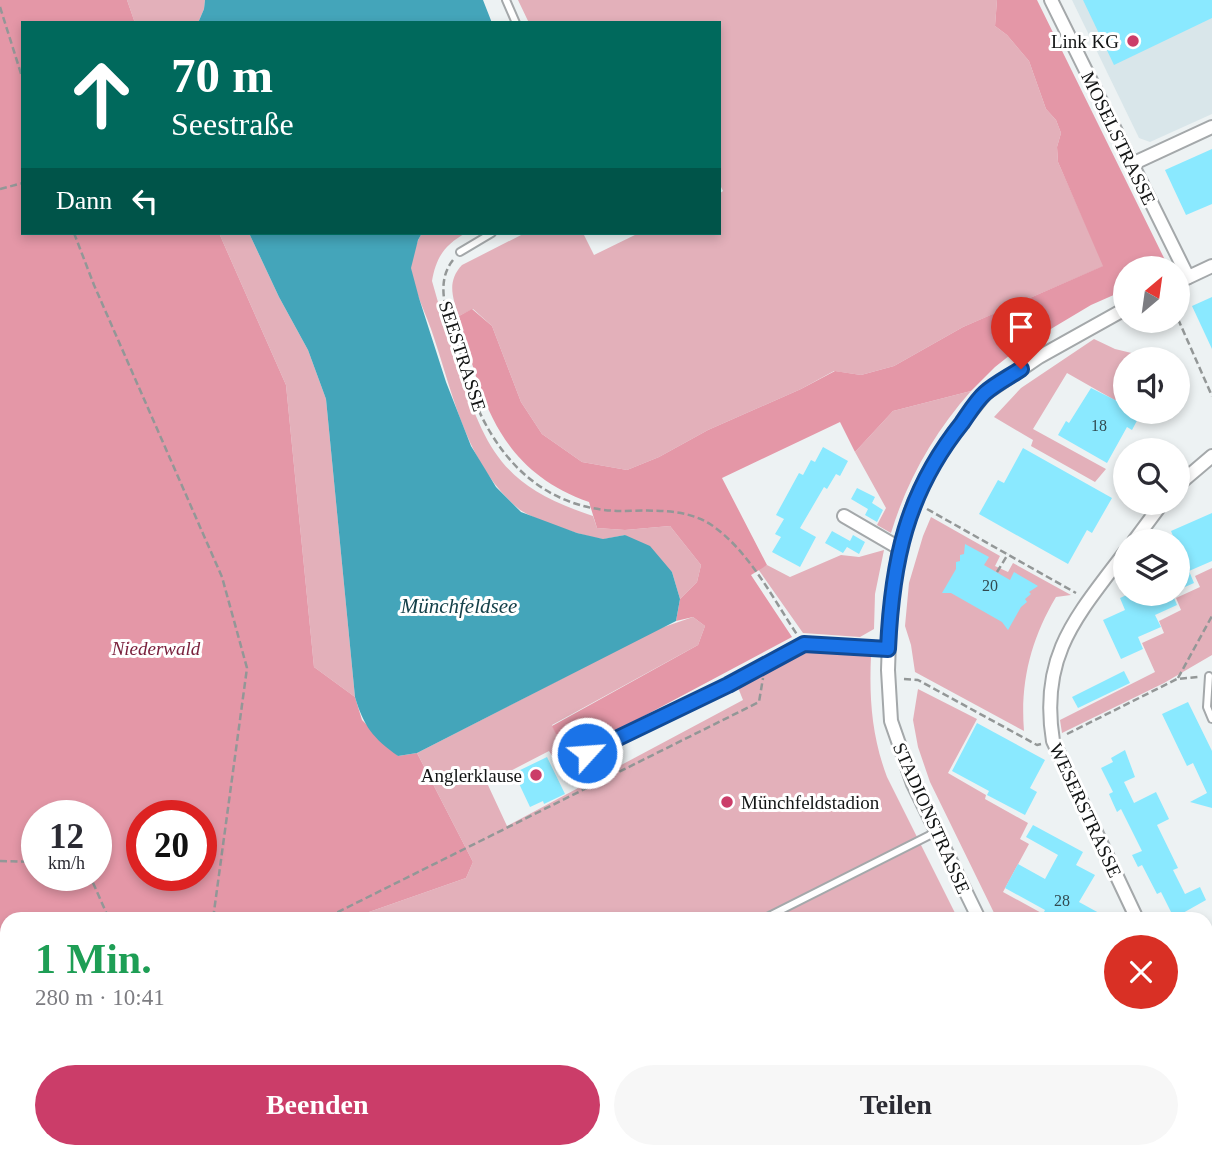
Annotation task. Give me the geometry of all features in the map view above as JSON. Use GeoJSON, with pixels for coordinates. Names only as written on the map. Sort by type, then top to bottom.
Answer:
{"type":"FeatureCollection","features":[{"type":"Feature","properties":{"kind":"street","name":"MOSELSTRASSE"},"geometry":{"type":"LineString","coordinates":[[1051,0],[1132,164],[1173,256]]}},
{"type":"Feature","properties":{"kind":"street"},"geometry":{"type":"LineString","coordinates":[[1132,164],[1212,127]]}},
{"type":"Feature","properties":{"kind":"street"},"geometry":{"type":"LineString","coordinates":[[1190,276],[1212,266]]}},
{"type":"Feature","properties":{"kind":"street","name":"STADIONSTRASSE"},"geometry":{"type":"LineString","coordinates":[[976,912],[913,784],[891,721],[888,649],[892,587],[899,548],[914,502],[928,473],[954,433],[985,394],[1039,357],[1113,316]]}},
{"type":"Feature","properties":{"kind":"street"},"geometry":{"type":"LineString","coordinates":[[1190,475],[1212,456]]}},
{"type":"Feature","properties":{"kind":"street"},"geometry":{"type":"LineString","coordinates":[[1142,529],[1153,515]]}},
{"type":"Feature","properties":{"kind":"street"},"geometry":{"type":"LineString","coordinates":[[844,516],[899,548]]}},
{"type":"Feature","properties":{"kind":"street","name":"WESERSTRASSE"},"geometry":{"type":"LineString","coordinates":[[1113,568],[1073,621],[1055,666],[1049,716],[1053,741],[1134,912]]}},
{"type":"Feature","properties":{"kind":"lane"},"geometry":{"type":"LineString","coordinates":[[506,0],[515,21]]}},
{"type":"Feature","properties":{"kind":"lane"},"geometry":{"type":"LineString","coordinates":[[460,252],[489,235]]}},
{"type":"Feature","properties":{"kind":"lane"},"geometry":{"type":"LineString","coordinates":[[564,765],[728,685],[804,644],[888,649]]}},
{"type":"Feature","properties":{"kind":"lane"},"geometry":{"type":"LineString","coordinates":[[1209,676],[1207,708],[1212,719]]}},
{"type":"Feature","properties":{"kind":"lane"},"geometry":{"type":"LineString","coordinates":[[777,912],[936,832]]}},
{"type":"Feature","properties":{"kind":"path"},"geometry":{"type":"LineString","coordinates":[[0,6],[21,74]]}},
{"type":"Feature","properties":{"kind":"path"},"geometry":{"type":"LineString","coordinates":[[0,189],[21,184]]}},
{"type":"Feature","properties":{"kind":"path"},"geometry":{"type":"LineString","coordinates":[[75,235],[94,285],[222,577],[247,668],[214,912]]}},
{"type":"Feature","properties":{"kind":"path","name":"SEESTRASSE"},"geometry":{"type":"LineString","coordinates":[[460,252],[449,265],[444,280],[443,294],[447,312],[478,409],[497,444],[519,471],[541,488],[592,509],[673,513],[709,523],[729,540],[753,569],[804,644]]}},
{"type":"Feature","properties":{"kind":"path"},"geometry":{"type":"LineString","coordinates":[[1184,333],[1212,396]]}},
{"type":"Feature","properties":{"kind":"path"},"geometry":{"type":"LineString","coordinates":[[914,502],[1088,600]]}},
{"type":"Feature","properties":{"kind":"path"},"geometry":{"type":"LineString","coordinates":[[997,572],[1008,554]]}},
{"type":"Feature","properties":{"kind":"path"},"geometry":{"type":"LineString","coordinates":[[1177,680],[1212,616]]}},
{"type":"Feature","properties":{"kind":"path"},"geometry":{"type":"LineString","coordinates":[[338,912],[759,702],[765,664]]}},
{"type":"Feature","properties":{"kind":"path"},"geometry":{"type":"LineString","coordinates":[[0,861],[21,862]]}},
{"type":"Feature","properties":{"kind":"path"},"geometry":{"type":"LineString","coordinates":[[97,891],[106,912]]}},
{"type":"Feature","properties":{"kind":"shaded area"},"geometry":{"type":"Polygon","coordinates":[[[127,0],[205,0],[199,21],[134,21],[127,0]]]}},
{"type":"Feature","properties":{"kind":"shaded area"},"geometry":{"type":"Polygon","coordinates":[[[518,0],[997,0],[995,26],[1007,35],[1029,61],[1046,109],[1056,120],[1061,133],[1057,147],[1058,162],[1104,266],[963,327],[894,366],[861,375],[834,371],[627,470],[582,462],[542,434],[521,402],[492,326],[473,309],[459,316],[453,296],[454,277],[462,265],[521,235],[584,235],[594,255],[635,235],[721,235],[721,21],[528,21],[518,0]]]}},
{"type":"Feature","properties":{"kind":"shaded area"},"geometry":{"type":"Polygon","coordinates":[[[1072,0],[1212,0],[1212,114],[1150,142],[1139,138],[1072,0]]]}},
{"type":"Feature","properties":{"kind":"shaded area"},"geometry":{"type":"Polygon","coordinates":[[[220,235],[250,235],[308,350],[326,399],[355,697],[314,667],[286,385],[220,235]]]}},
{"type":"Feature","properties":{"kind":"shaded area"},"geometry":{"type":"Polygon","coordinates":[[[421,235],[463,235],[442,253],[432,281],[469,399],[490,445],[503,463],[539,493],[593,516],[597,528],[625,530],[670,526],[701,565],[697,582],[680,599],[672,572],[625,535],[597,538],[525,513],[501,491],[486,471],[463,426],[413,282],[411,268],[421,235]]]}},
{"type":"Feature","properties":{"kind":"shaded area"},"geometry":{"type":"Polygon","coordinates":[[[1094,339],[1113,348],[1113,399],[1067,373],[1033,429],[1106,469],[1095,482],[1031,446],[1033,440],[994,417],[1021,388],[1094,339]]]}},
{"type":"Feature","properties":{"kind":"shaded area"},"geometry":{"type":"Polygon","coordinates":[[[971,391],[945,423],[923,458],[905,494],[891,533],[877,525],[886,508],[855,452],[893,411],[971,391]]]}},
{"type":"Feature","properties":{"kind":"shaded area"},"geometry":{"type":"Polygon","coordinates":[[[931,517],[1000,556],[995,566],[1008,572],[1013,563],[1071,595],[1056,597],[1034,645],[1024,695],[1024,731],[915,672],[905,626],[909,583],[931,517]]]}},
{"type":"Feature","properties":{"kind":"shaded area"},"geometry":{"type":"Polygon","coordinates":[[[884,550],[875,594],[874,629],[860,637],[803,633],[758,569],[767,565],[790,577],[841,555],[859,557],[884,550]]]}},
{"type":"Feature","properties":{"kind":"shaded area"},"geometry":{"type":"Polygon","coordinates":[[[1212,568],[1212,655],[1164,683],[1062,733],[1060,720],[1155,672],[1142,643],[1164,633],[1159,621],[1181,610],[1179,606],[1190,606],[1190,592],[1200,587],[1195,576],[1212,568]]]}},
{"type":"Feature","properties":{"kind":"shaded area","name":"Münchfeldstadion"},"geometry":{"type":"Polygon","coordinates":[[[693,617],[705,626],[698,645],[552,725],[567,757],[556,762],[549,751],[487,783],[507,826],[743,700],[737,685],[810,648],[871,656],[873,718],[882,762],[954,912],[369,912],[466,878],[473,862],[417,753],[658,629],[693,617]]]}},
{"type":"Feature","properties":{"kind":"shaded area"},"geometry":{"type":"Polygon","coordinates":[[[918,689],[977,719],[948,773],[986,795],[985,799],[1028,823],[1020,839],[1029,844],[1003,892],[1040,912],[994,912],[930,782],[918,747],[913,720],[918,689]]]}},
{"type":"Feature","properties":{"kind":"green space","name":"Niederwald"},"geometry":{"type":"Polygon","coordinates":[[[0,0],[127,0],[134,21],[21,21],[21,235],[220,235],[286,385],[314,667],[355,697],[362,720],[398,756],[417,753],[473,862],[466,878],[369,912],[0,912],[0,0]]]}},
{"type":"Feature","properties":{"kind":"green space"},"geometry":{"type":"Polygon","coordinates":[[[997,0],[1037,0],[1163,256],[1113,256],[1113,295],[1091,305],[1019,348],[971,391],[893,411],[855,452],[840,422],[722,478],[767,565],[751,575],[792,637],[567,757],[552,726],[698,645],[705,626],[693,617],[676,621],[680,599],[697,582],[701,565],[670,526],[625,530],[597,528],[589,502],[558,488],[533,471],[514,451],[498,428],[486,403],[459,316],[472,309],[492,326],[521,402],[542,434],[582,462],[627,470],[835,371],[861,375],[894,366],[963,327],[1103,266],[1058,162],[1057,147],[1061,133],[1056,120],[1046,109],[1029,61],[1007,35],[995,26],[997,0]]]}},
{"type":"Feature","properties":{"kind":"water"},"geometry":{"type":"Polygon","coordinates":[[[205,0],[483,0],[491,21],[199,21],[205,0]]]}},
{"type":"Feature","properties":{"kind":"water","name":"Münchfeldsee"},"geometry":{"type":"Polygon","coordinates":[[[250,235],[421,235],[411,268],[419,298],[446,382],[471,446],[496,487],[521,512],[577,533],[603,539],[625,535],[650,546],[672,572],[680,599],[676,621],[417,753],[398,756],[382,743],[370,731],[355,697],[326,399],[308,350],[250,235]]]}},
{"type":"Feature","properties":{"kind":"building","name":"Link KG"},"geometry":{"type":"Polygon","coordinates":[[[1083,0],[1212,0],[1212,18],[1114,65],[1083,0]]]}},
{"type":"Feature","properties":{"kind":"building"},"geometry":{"type":"Polygon","coordinates":[[[1212,149],[1212,204],[1186,215],[1165,170],[1212,149]]]}},
{"type":"Feature","properties":{"kind":"building"},"geometry":{"type":"Polygon","coordinates":[[[1212,297],[1212,349],[1192,306],[1212,297]]]}},
{"type":"Feature","properties":{"kind":"building"},"geometry":{"type":"Polygon","coordinates":[[[1091,388],[1113,399],[1113,424],[1135,424],[1132,430],[1127,427],[1121,438],[1113,438],[1113,452],[1107,463],[1058,435],[1066,421],[1069,423],[1091,388]]]}},
{"type":"Feature","properties":{"kind":"building"},"geometry":{"type":"Polygon","coordinates":[[[823,447],[848,461],[840,476],[836,474],[827,489],[824,487],[800,528],[816,537],[800,567],[772,552],[781,537],[775,534],[784,519],[776,515],[799,473],[803,475],[811,460],[815,462],[823,447]]]}},
{"type":"Feature","properties":{"kind":"building"},"geometry":{"type":"Polygon","coordinates":[[[1023,448],[1112,498],[1092,533],[1087,530],[1068,564],[979,514],[998,480],[1004,483],[1023,448]]]}},
{"type":"Feature","properties":{"kind":"building"},"geometry":{"type":"Polygon","coordinates":[[[857,488],[875,497],[872,503],[883,510],[877,522],[865,515],[868,509],[851,499],[857,488]]]}},
{"type":"Feature","properties":{"kind":"building"},"geometry":{"type":"Polygon","coordinates":[[[1212,513],[1212,561],[1190,571],[1190,529],[1176,529],[1212,513]]]}},
{"type":"Feature","properties":{"kind":"building"},"geometry":{"type":"Polygon","coordinates":[[[832,531],[850,541],[853,535],[865,542],[859,554],[847,547],[843,553],[825,543],[832,531]]]}},
{"type":"Feature","properties":{"kind":"building"},"geometry":{"type":"Polygon","coordinates":[[[965,544],[989,557],[984,565],[1010,580],[1014,572],[1038,586],[1029,592],[1031,594],[1025,599],[1027,602],[1021,607],[1008,630],[1002,622],[951,593],[942,593],[956,569],[956,562],[960,561],[960,555],[964,554],[965,544]]]}},
{"type":"Feature","properties":{"kind":"building"},"geometry":{"type":"Polygon","coordinates":[[[1123,606],[1175,606],[1155,615],[1161,627],[1138,637],[1143,649],[1121,659],[1103,620],[1125,610],[1123,606]]]}},
{"type":"Feature","properties":{"kind":"building"},"geometry":{"type":"Polygon","coordinates":[[[1124,671],[1130,683],[1078,708],[1072,697],[1124,671]]]}},
{"type":"Feature","properties":{"kind":"building"},"geometry":{"type":"Polygon","coordinates":[[[1188,702],[1212,751],[1212,808],[1190,802],[1207,793],[1193,763],[1187,766],[1162,714],[1188,702]]]}},
{"type":"Feature","properties":{"kind":"building"},"geometry":{"type":"Polygon","coordinates":[[[977,723],[1045,760],[1030,788],[1037,792],[1025,815],[987,795],[989,791],[952,771],[977,723]]]}},
{"type":"Feature","properties":{"kind":"building"},"geometry":{"type":"Polygon","coordinates":[[[1125,750],[1135,777],[1124,782],[1134,803],[1156,792],[1169,819],[1157,825],[1178,868],[1173,870],[1185,894],[1200,887],[1206,900],[1185,912],[1171,912],[1161,892],[1157,894],[1142,865],[1138,867],[1132,855],[1142,851],[1121,809],[1117,812],[1109,794],[1113,792],[1101,768],[1113,762],[1111,758],[1125,750]]]}},
{"type":"Feature","properties":{"kind":"building"},"geometry":{"type":"Polygon","coordinates":[[[547,757],[565,794],[530,807],[514,773],[547,757]]]}},
{"type":"Feature","properties":{"kind":"building"},"geometry":{"type":"Polygon","coordinates":[[[1033,825],[1083,852],[1076,865],[1095,875],[1079,902],[1097,912],[1044,912],[1045,910],[1005,888],[1018,864],[1045,879],[1058,855],[1026,837],[1033,825]]]}},
{"type":"Feature","properties":{"kind":"place","name":"Link KG"},"geometry":{"type":"Point","coordinates":[1133,41]}},
{"type":"Feature","properties":{"kind":"place","name":"Anglerklause"},"geometry":{"type":"Point","coordinates":[536,775]}},
{"type":"Feature","properties":{"kind":"place","name":"Münchfeldstadion"},"geometry":{"type":"Point","coordinates":[727,802]}},
{"type":"Feature","properties":{"kind":"route"},"geometry":{"type":"LineString","coordinates":[[587,753],[728,685],[804,644],[888,649],[894,574],[899,548],[914,502],[928,473],[954,433],[985,394],[1021,369]]}}]}
